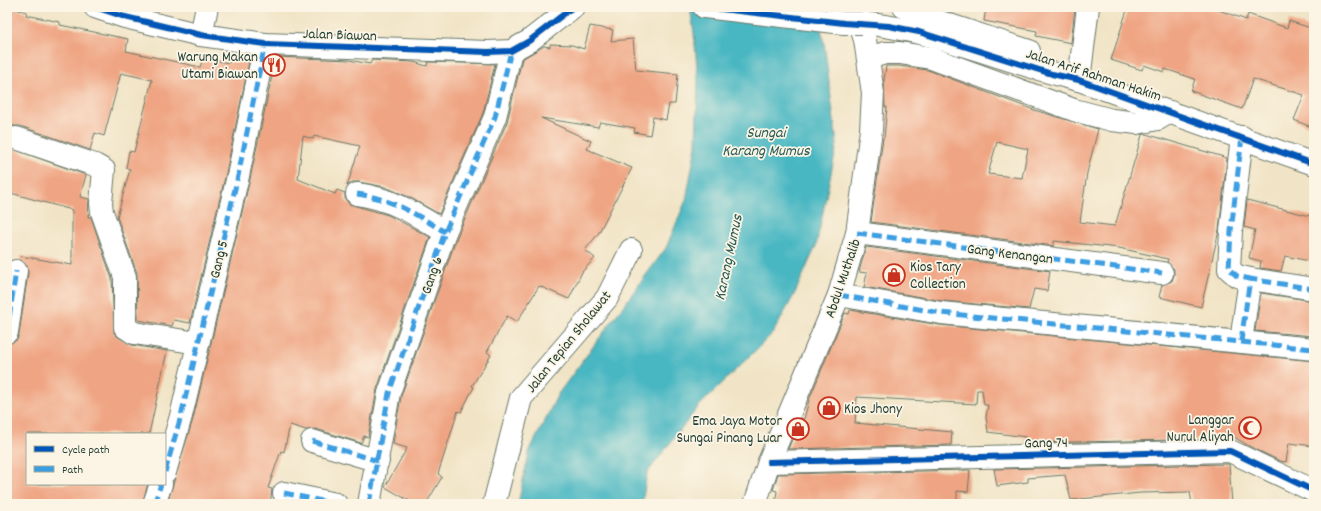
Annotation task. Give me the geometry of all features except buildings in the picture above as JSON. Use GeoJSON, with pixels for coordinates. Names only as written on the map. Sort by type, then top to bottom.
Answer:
{"type":"FeatureCollection","features":[{"type":"Feature","properties":{"kind":"street","name":"Jalan Biawan"},"geometry":{"type":"LineString","coordinates":[[96,7],[125,16],[201,35],[265,44],[436,51],[511,51],[529,41],[573,7]]}},
{"type":"Feature","properties":{"kind":"street"},"geometry":{"type":"LineString","coordinates":[[201,35],[207,7]]}},
{"type":"Feature","properties":{"kind":"street","name":"Jalan Arif Rahman Hakim"},"geometry":{"type":"LineString","coordinates":[[704,7],[859,30],[889,26],[919,32],[1052,74],[1076,79],[1314,164]]}},
{"type":"Feature","properties":{"kind":"street"},"geometry":{"type":"LineString","coordinates":[[904,7],[922,16],[1045,57],[1076,79],[1088,7]]}},
{"type":"Feature","properties":{"kind":"street"},"geometry":{"type":"LineString","coordinates":[[859,30],[885,53],[900,53],[931,58],[1074,110],[1112,120],[1137,122],[1158,119],[1170,112]]}},
{"type":"Feature","properties":{"kind":"street","name":"Abdul Muthalib"},"geometry":{"type":"LineString","coordinates":[[755,504],[769,462],[839,294],[857,233],[871,130],[873,93],[859,30]]}},
{"type":"Feature","properties":{"kind":"street","name":"Gang 5"},"geometry":{"type":"LineString","coordinates":[[166,469],[172,454],[238,176],[265,44]]}},
{"type":"Feature","properties":{"kind":"street","name":"Gang 6"},"geometry":{"type":"LineString","coordinates":[[369,504],[378,461],[389,393],[446,232],[492,124],[502,92],[511,51]]}},
{"type":"Feature","properties":{"kind":"street"},"geometry":{"type":"LineString","coordinates":[[16,138],[96,165],[104,170],[101,203],[102,212],[125,277],[125,327],[134,333],[198,343]]}},
{"type":"Feature","properties":{"kind":"street"},"geometry":{"type":"LineString","coordinates":[[1242,138],[1231,231],[1229,269],[1236,276],[1250,280],[1314,289]]}},
{"type":"Feature","properties":{"kind":"street"},"geometry":{"type":"LineString","coordinates":[[357,194],[392,202],[446,232]]}},
{"type":"Feature","properties":{"kind":"street","name":"Gang Kenangan"},"geometry":{"type":"LineString","coordinates":[[857,233],[1162,273]]}},
{"type":"Feature","properties":{"kind":"street","name":"Jalan Tepian Sholawat"},"geometry":{"type":"LineString","coordinates":[[494,504],[521,398],[607,298],[631,250]]}},
{"type":"Feature","properties":{"kind":"street"},"geometry":{"type":"LineString","coordinates":[[7,332],[16,271]]}},
{"type":"Feature","properties":{"kind":"street"},"geometry":{"type":"LineString","coordinates":[[1241,341],[1250,280]]}},
{"type":"Feature","properties":{"kind":"street"},"geometry":{"type":"LineString","coordinates":[[839,294],[941,314],[1314,349]]}},
{"type":"Feature","properties":{"kind":"street"},"geometry":{"type":"LineString","coordinates":[[312,442],[378,461]]}},
{"type":"Feature","properties":{"kind":"street","name":"Gang 74"},"geometry":{"type":"LineString","coordinates":[[769,462],[1230,450],[1314,491]]}},
{"type":"Feature","properties":{"kind":"street"},"geometry":{"type":"LineString","coordinates":[[154,504],[160,485]]}},
{"type":"Feature","properties":{"kind":"street"},"geometry":{"type":"LineString","coordinates":[[284,493],[336,504]]}},
{"type":"Feature","properties":{"kind":"water","name":"Sungai Karang Mumus"},"geometry":{"type":"Polygon","coordinates":[[[690,7],[816,7],[824,42],[837,144],[816,246],[794,295],[773,333],[698,407],[647,473],[642,504],[518,504],[529,452],[558,394],[666,248],[686,200],[696,146],[698,80],[690,7]]]}},
{"type":"Feature","properties":{"kind":"marked path"},"geometry":{"type":"LineString","coordinates":[[166,468],[181,416],[238,176],[265,44]]}},
{"type":"Feature","properties":{"kind":"marked path"},"geometry":{"type":"LineString","coordinates":[[369,504],[389,393],[445,232],[495,117],[511,51]]}},
{"type":"Feature","properties":{"kind":"marked path"},"geometry":{"type":"LineString","coordinates":[[1242,137],[1231,231],[1229,269],[1237,276],[1250,279]]}},
{"type":"Feature","properties":{"kind":"marked path"},"geometry":{"type":"LineString","coordinates":[[357,194],[370,196],[393,203],[445,232]]}},
{"type":"Feature","properties":{"kind":"marked path"},"geometry":{"type":"LineString","coordinates":[[857,233],[1162,273]]}},
{"type":"Feature","properties":{"kind":"marked path"},"geometry":{"type":"LineString","coordinates":[[7,332],[16,271]]}},
{"type":"Feature","properties":{"kind":"marked path"},"geometry":{"type":"LineString","coordinates":[[1241,341],[1250,279],[1314,289]]}},
{"type":"Feature","properties":{"kind":"marked path"},"geometry":{"type":"LineString","coordinates":[[839,295],[941,313],[1314,349]]}},
{"type":"Feature","properties":{"kind":"marked path"},"geometry":{"type":"LineString","coordinates":[[312,441],[378,461]]}},
{"type":"Feature","properties":{"kind":"marked path"},"geometry":{"type":"LineString","coordinates":[[154,504],[161,485]]}},
{"type":"Feature","properties":{"kind":"marked path"},"geometry":{"type":"LineString","coordinates":[[284,493],[336,504]]}},
{"type":"Feature","properties":{"kind":"cycle path"},"geometry":{"type":"LineString","coordinates":[[95,7],[125,17],[201,35],[265,44],[488,52],[511,51],[529,41],[573,7]]}},
{"type":"Feature","properties":{"kind":"cycle path"},"geometry":{"type":"LineString","coordinates":[[704,7],[844,23],[889,26],[919,32],[1052,74],[1079,80],[1314,164]]}},
{"type":"Feature","properties":{"kind":"cycle path"},"geometry":{"type":"LineString","coordinates":[[769,462],[1230,451],[1314,491]]}},
{"type":"Feature","properties":{"kind":"place","name":"Warung Makan Utami Biawan"},"geometry":{"type":"Point","coordinates":[274,65]}},
{"type":"Feature","properties":{"kind":"place","name":"Kios Tary Collection"},"geometry":{"type":"Point","coordinates":[894,275]}},
{"type":"Feature","properties":{"kind":"place","name":"Kios Jhony"},"geometry":{"type":"Point","coordinates":[829,408]}},
{"type":"Feature","properties":{"kind":"place","name":"Langgar Nurul Aliyah"},"geometry":{"type":"Point","coordinates":[1250,428]}},
{"type":"Feature","properties":{"kind":"place","name":"Ema Jaya Motor Sungai Pinang Luar"},"geometry":{"type":"Point","coordinates":[798,429]}},
{"type":"Feature","properties":{"kind":"water label","name":"Karang Mumus"},"geometry":{"type":"Point","coordinates":[727,257]}}]}
